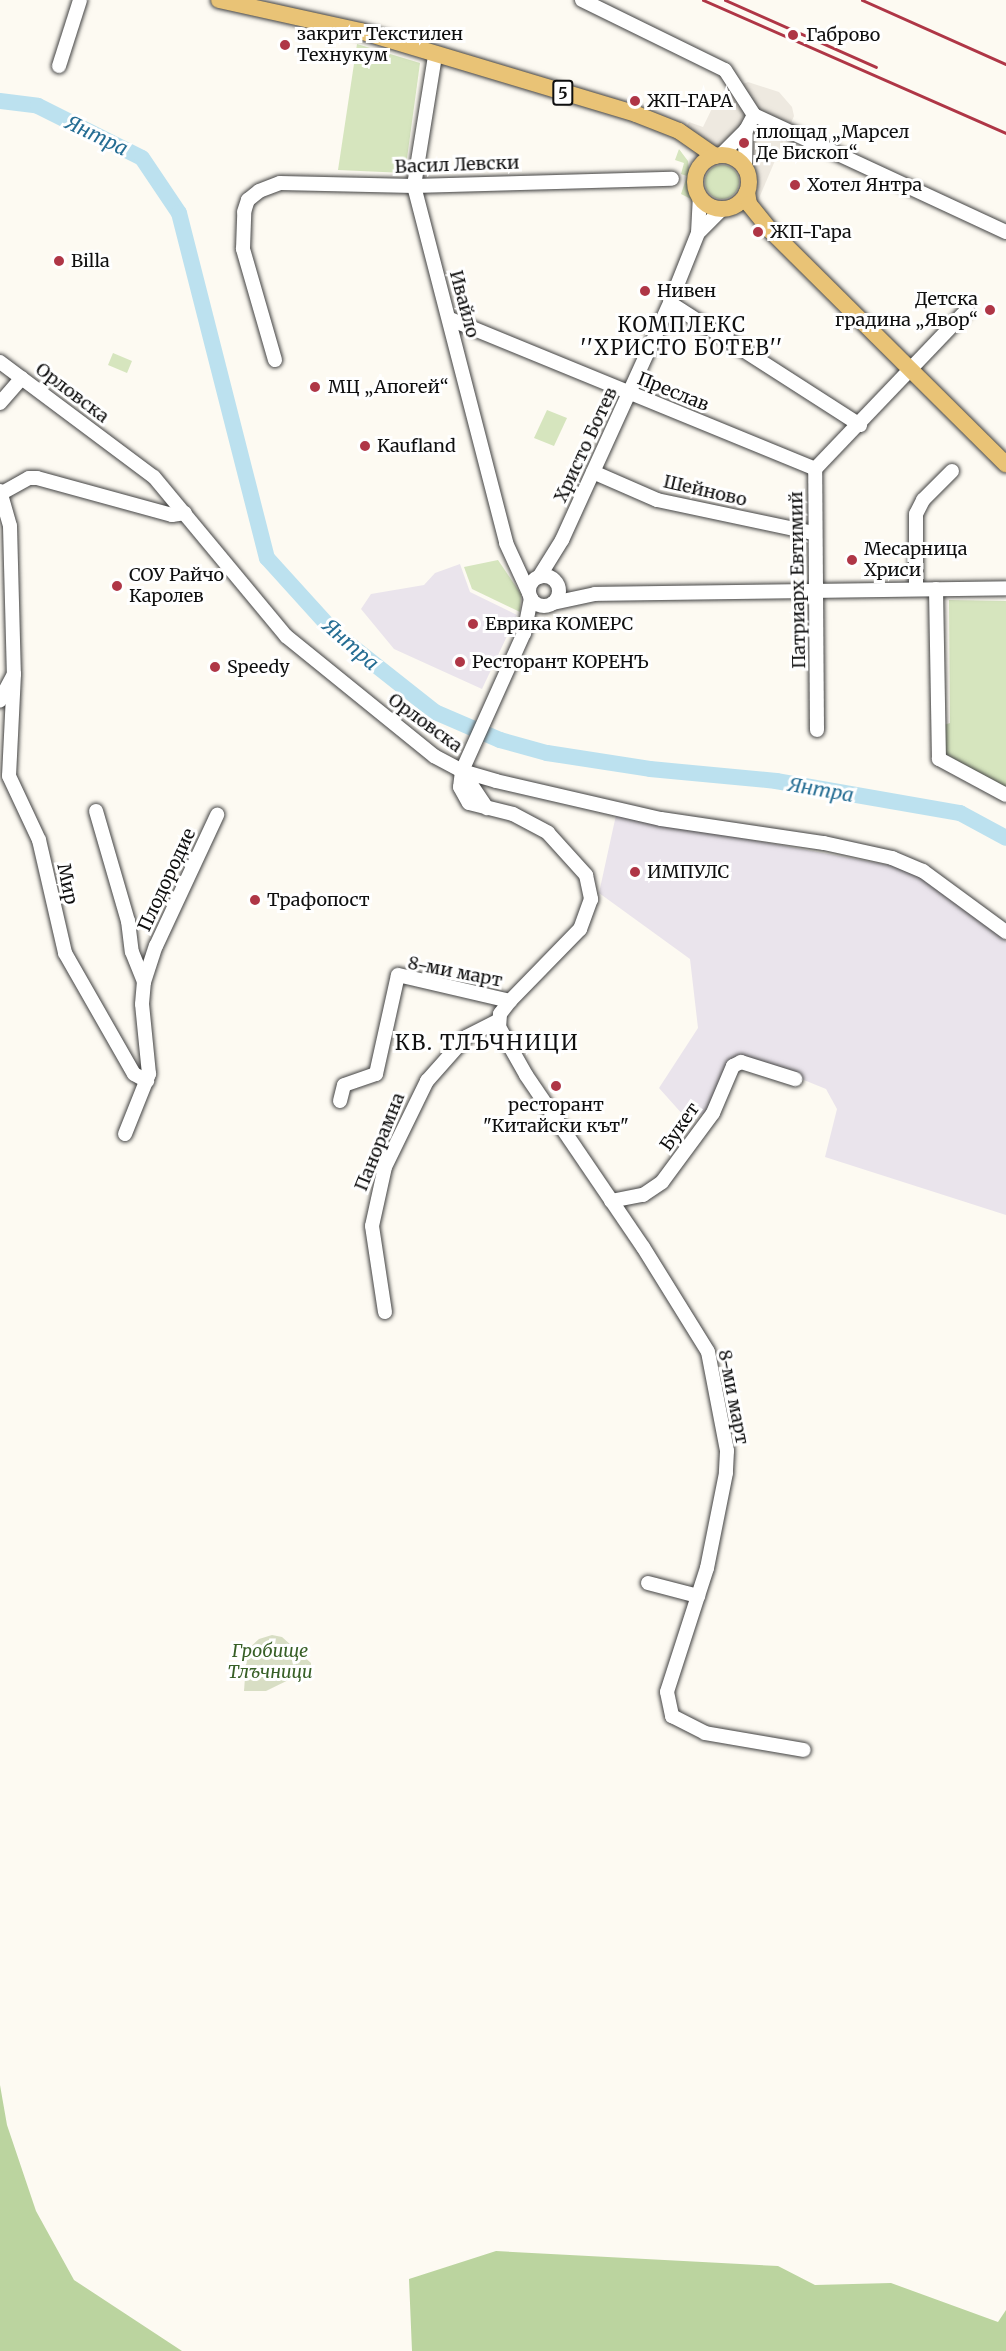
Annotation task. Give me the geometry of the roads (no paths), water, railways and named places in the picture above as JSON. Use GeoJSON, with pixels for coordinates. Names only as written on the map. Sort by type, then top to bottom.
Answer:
{"type":"FeatureCollection","features":[{"type":"Feature","properties":{"kind":"main road","name":"5"},"geometry":{"type":"LineString","coordinates":[[219,0],[360,31],[435,56],[636,114],[687,138],[718,156],[733,158],[745,169]]}},
{"type":"Feature","properties":{"kind":"main road"},"geometry":{"type":"LineString","coordinates":[[687,138],[698,172],[696,187],[700,198],[771,231]]}},
{"type":"Feature","properties":{"kind":"main road"},"geometry":{"type":"LineString","coordinates":[[698,172],[718,156]]}},
{"type":"Feature","properties":{"kind":"main road"},"geometry":{"type":"LineString","coordinates":[[745,169],[749,204],[771,231],[1006,464]]}},
{"type":"Feature","properties":{"kind":"main road"},"geometry":{"type":"LineString","coordinates":[[724,209],[736,205],[747,192]]}},
{"type":"Feature","properties":{"kind":"street"},"geometry":{"type":"LineString","coordinates":[[59,66],[80,0]]}},
{"type":"Feature","properties":{"kind":"street"},"geometry":{"type":"LineString","coordinates":[[582,0],[725,70],[754,115],[1006,232]]}},
{"type":"Feature","properties":{"kind":"street","name":"Ивайло"},"geometry":{"type":"LineString","coordinates":[[435,56],[414,186],[511,559],[530,596]]}},
{"type":"Feature","properties":{"kind":"street"},"geometry":{"type":"LineString","coordinates":[[718,156],[746,129],[754,115]]}},
{"type":"Feature","properties":{"kind":"street"},"geometry":{"type":"LineString","coordinates":[[745,169],[746,129]]}},
{"type":"Feature","properties":{"kind":"street","name":"Васил Левски"},"geometry":{"type":"LineString","coordinates":[[275,360],[243,249],[242,228],[248,200],[280,183],[414,186],[672,179]]}},
{"type":"Feature","properties":{"kind":"street","name":"Христо Ботев"},"geometry":{"type":"LineString","coordinates":[[530,596],[538,578],[562,540],[670,303],[699,233],[700,198]]}},
{"type":"Feature","properties":{"kind":"street","name":"Христо Ботев"},"geometry":{"type":"LineString","coordinates":[[699,233],[724,209]]}},
{"type":"Feature","properties":{"kind":"street"},"geometry":{"type":"LineString","coordinates":[[670,303],[860,425]]}},
{"type":"Feature","properties":{"kind":"street","name":"Патриарх Евтимий"},"geometry":{"type":"LineString","coordinates":[[818,730],[813,533],[815,469],[912,371],[966,311]]}},
{"type":"Feature","properties":{"kind":"street","name":"Преслав"},"geometry":{"type":"LineString","coordinates":[[450,319],[815,469]]}},
{"type":"Feature","properties":{"kind":"street","name":"Орловска"},"geometry":{"type":"LineString","coordinates":[[0,362],[154,477],[262,612],[286,636],[434,756],[462,771],[661,819],[824,843],[892,858],[923,871],[1006,932]]}},
{"type":"Feature","properties":{"kind":"street"},"geometry":{"type":"LineString","coordinates":[[0,403],[22,378]]}},
{"type":"Feature","properties":{"kind":"street"},"geometry":{"type":"LineString","coordinates":[[916,589],[915,514],[922,500],[952,471]]}},
{"type":"Feature","properties":{"kind":"street","name":"Шейново"},"geometry":{"type":"LineString","coordinates":[[593,472],[657,500],[813,533]]}},
{"type":"Feature","properties":{"kind":"street"},"geometry":{"type":"LineString","coordinates":[[1,492],[29,478],[37,478],[172,515],[185,513]]}},
{"type":"Feature","properties":{"kind":"street","name":"Мир"},"geometry":{"type":"LineString","coordinates":[[1,492],[10,526],[14,674],[9,776],[39,840],[65,953],[134,1074],[147,1081]]}},
{"type":"Feature","properties":{"kind":"street","name":"Христо Ботев"},"geometry":{"type":"LineString","coordinates":[[550,604],[559,592],[555,582],[562,540]]}},
{"type":"Feature","properties":{"kind":"street"},"geometry":{"type":"LineString","coordinates":[[511,559],[538,578],[596,594]]}},
{"type":"Feature","properties":{"kind":"street"},"geometry":{"type":"LineString","coordinates":[[462,771],[524,633],[530,596],[550,604],[596,594],[1006,588]]}},
{"type":"Feature","properties":{"kind":"street"},"geometry":{"type":"LineString","coordinates":[[936,589],[939,759],[1006,795]]}},
{"type":"Feature","properties":{"kind":"street"},"geometry":{"type":"LineString","coordinates":[[524,633],[550,604]]}},
{"type":"Feature","properties":{"kind":"street"},"geometry":{"type":"LineString","coordinates":[[0,700],[14,674]]}},
{"type":"Feature","properties":{"kind":"street","name":"8-ми март"},"geometry":{"type":"LineString","coordinates":[[462,771],[463,797],[487,808],[513,814],[542,828],[576,861],[590,887],[586,917],[580,929],[510,1001],[498,1021],[526,1075],[611,1201],[708,1352],[727,1460],[725,1489],[698,1596],[667,1692],[672,1716],[705,1733],[804,1750]]}},
{"type":"Feature","properties":{"kind":"street"},"geometry":{"type":"LineString","coordinates":[[96,811],[128,921],[132,952],[144,982],[142,1004],[147,1081],[125,1134]]}},
{"type":"Feature","properties":{"kind":"street","name":"Плодородие"},"geometry":{"type":"LineString","coordinates":[[144,982],[151,960],[217,815]]}},
{"type":"Feature","properties":{"kind":"street","name":"8-ми март"},"geometry":{"type":"LineString","coordinates":[[340,1101],[344,1085],[376,1074],[398,975],[510,1001]]}},
{"type":"Feature","properties":{"kind":"street","name":"Панорамна"},"geometry":{"type":"LineString","coordinates":[[385,1312],[372,1226],[386,1167],[427,1081],[466,1037],[498,1021]]}},
{"type":"Feature","properties":{"kind":"street","name":"Букет"},"geometry":{"type":"LineString","coordinates":[[611,1201],[643,1196],[662,1182],[713,1113],[733,1066],[741,1062],[795,1079]]}},
{"type":"Feature","properties":{"kind":"street"},"geometry":{"type":"LineString","coordinates":[[648,1583],[698,1596]]}},
{"type":"Feature","properties":{"kind":"waterway","name":"Янтра"},"geometry":{"type":"LineString","coordinates":[[0,101],[38,106],[142,158],[179,213],[267,558],[335,633],[435,712],[500,740],[547,753],[650,769],[776,781],[960,813],[1006,838]]}},
{"type":"Feature","properties":{"kind":"railway"},"geometry":{"type":"LineString","coordinates":[[703,0],[1006,133]]}},
{"type":"Feature","properties":{"kind":"railway"},"geometry":{"type":"LineString","coordinates":[[725,0],[876,67]]}},
{"type":"Feature","properties":{"kind":"railway"},"geometry":{"type":"LineString","coordinates":[[862,0],[1006,64]]}},
{"type":"Feature","properties":{"kind":"place","name":"Габрово"},"geometry":{"type":"Point","coordinates":[793,35]}},
{"type":"Feature","properties":{"kind":"place","name":"закрит Текстилен Технукум"},"geometry":{"type":"Point","coordinates":[285,45]}},
{"type":"Feature","properties":{"kind":"place","name":"ЖП-ГАРА"},"geometry":{"type":"Point","coordinates":[635,101]}},
{"type":"Feature","properties":{"kind":"place","name":"площад „Марсел Де Бископ“"},"geometry":{"type":"Point","coordinates":[744,143]}},
{"type":"Feature","properties":{"kind":"place","name":"Хотел Янтра"},"geometry":{"type":"Point","coordinates":[795,185]}},
{"type":"Feature","properties":{"kind":"place","name":"ЖП-Гара"},"geometry":{"type":"Point","coordinates":[758,232]}},
{"type":"Feature","properties":{"kind":"place","name":"Billa"},"geometry":{"type":"Point","coordinates":[59,261]}},
{"type":"Feature","properties":{"kind":"place","name":"Нивен"},"geometry":{"type":"Point","coordinates":[645,291]}},
{"type":"Feature","properties":{"kind":"place","name":"Детска градина „Явор“"},"geometry":{"type":"Point","coordinates":[990,310]}},
{"type":"Feature","properties":{"kind":"place","name":"МЦ „Апогей“"},"geometry":{"type":"Point","coordinates":[315,387]}},
{"type":"Feature","properties":{"kind":"place","name":"Kaufland"},"geometry":{"type":"Point","coordinates":[365,446]}},
{"type":"Feature","properties":{"kind":"place","name":"Месарница Хриси"},"geometry":{"type":"Point","coordinates":[852,560]}},
{"type":"Feature","properties":{"kind":"place","name":"СОУ Райчо Каролев"},"geometry":{"type":"Point","coordinates":[117,586]}},
{"type":"Feature","properties":{"kind":"place","name":"Еврика КОМЕРС"},"geometry":{"type":"Point","coordinates":[473,624]}},
{"type":"Feature","properties":{"kind":"place","name":"Ресторант КОРЕНЪ"},"geometry":{"type":"Point","coordinates":[460,662]}},
{"type":"Feature","properties":{"kind":"place","name":"Speedy"},"geometry":{"type":"Point","coordinates":[215,667]}},
{"type":"Feature","properties":{"kind":"place","name":"ИМПУЛС"},"geometry":{"type":"Point","coordinates":[635,872]}},
{"type":"Feature","properties":{"kind":"place","name":"Трафопост"},"geometry":{"type":"Point","coordinates":[255,900]}},
{"type":"Feature","properties":{"kind":"place","name":"ресторант \"Китайски кът\""},"geometry":{"type":"Point","coordinates":[556,1086]}},
{"type":"Feature","properties":{"kind":"district","name":"КОМПЛЕКС ''ХРИСТО БОТЕВ''"},"geometry":{"type":"Point","coordinates":[682,336]}},
{"type":"Feature","properties":{"kind":"district","name":"КВ. ТЛЪЧНИЦИ"},"geometry":{"type":"Point","coordinates":[487,1043]}},
{"type":"Feature","properties":{"kind":"park label","name":"Гробище Тлъчници"},"geometry":{"type":"Point","coordinates":[270,1662]}}]}
